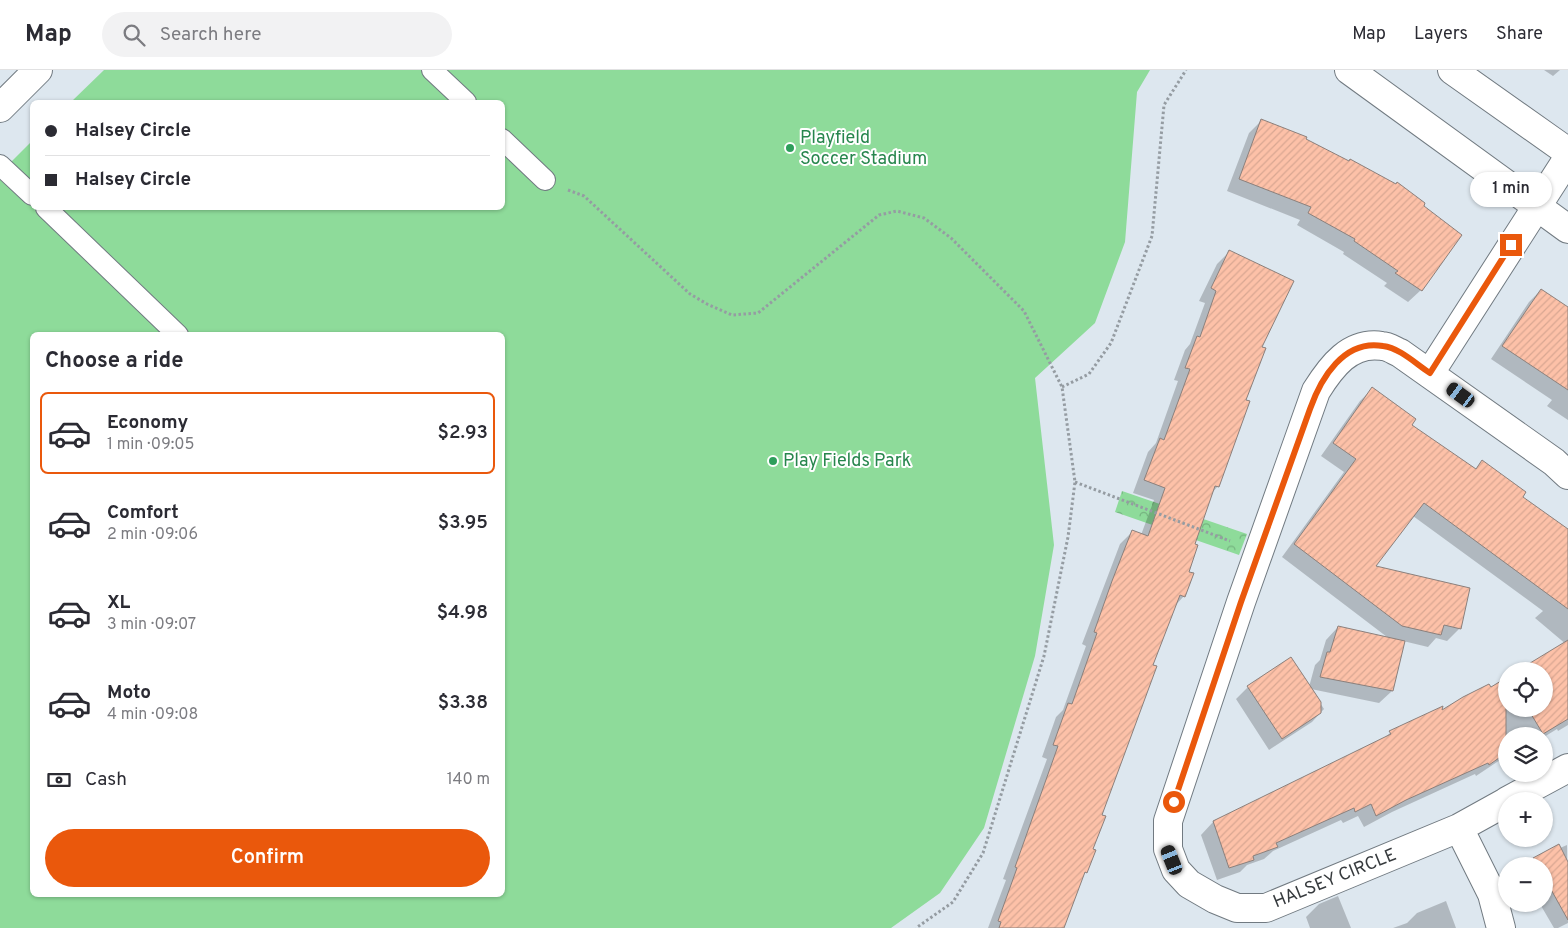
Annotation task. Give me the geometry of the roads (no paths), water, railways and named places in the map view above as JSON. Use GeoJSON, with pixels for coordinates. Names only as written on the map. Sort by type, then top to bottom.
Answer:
{"type":"FeatureCollection","features":[{"type":"Feature","properties":{"kind":"street"},"geometry":{"type":"LineString","coordinates":[[0,108],[38,70]]}},
{"type":"Feature","properties":{"kind":"street"},"geometry":{"type":"LineString","coordinates":[[1349,70],[1568,229]]}},
{"type":"Feature","properties":{"kind":"street"},"geometry":{"type":"LineString","coordinates":[[1452,70],[1568,152]]}},
{"type":"Feature","properties":{"kind":"street"},"geometry":{"type":"LineString","coordinates":[[1430,373],[1568,158]]}},
{"type":"Feature","properties":{"kind":"street","name":"HALSEY CIRCLE"},"geometry":{"type":"LineString","coordinates":[[1498,806],[1459,828],[1266,908],[1237,908],[1215,899],[1189,884],[1176,870],[1168,849],[1168,820],[1259,551],[1316,391],[1329,369],[1351,351],[1363,346],[1383,346],[1400,353],[1554,462],[1568,475]]}},
{"type":"Feature","properties":{"kind":"street","name":"HALSEY CIRCLE"},"geometry":{"type":"LineString","coordinates":[[1524,792],[1568,768]]}},
{"type":"Feature","properties":{"kind":"street"},"geometry":{"type":"LineString","coordinates":[[1459,828],[1492,894],[1501,928]]}},
{"type":"Feature","properties":{"kind":"street"},"geometry":{"type":"LineString","coordinates":[[1492,894],[1521,928]]}},
{"type":"Feature","properties":{"kind":"lane"},"geometry":{"type":"LineString","coordinates":[[432,70],[464,100]]}},
{"type":"Feature","properties":{"kind":"lane"},"geometry":{"type":"LineString","coordinates":[[505,142],[545,180]]}},
{"type":"Feature","properties":{"kind":"lane"},"geometry":{"type":"LineString","coordinates":[[0,165],[30,193]]}},
{"type":"Feature","properties":{"kind":"lane"},"geometry":{"type":"LineString","coordinates":[[48,210],[175,332]]}},
{"type":"Feature","properties":{"kind":"place","name":"Playfield Soccer Stadium"},"geometry":{"type":"Point","coordinates":[790,148]}},
{"type":"Feature","properties":{"kind":"place","name":"Play Fields Park"},"geometry":{"type":"Point","coordinates":[773,461]}}]}
